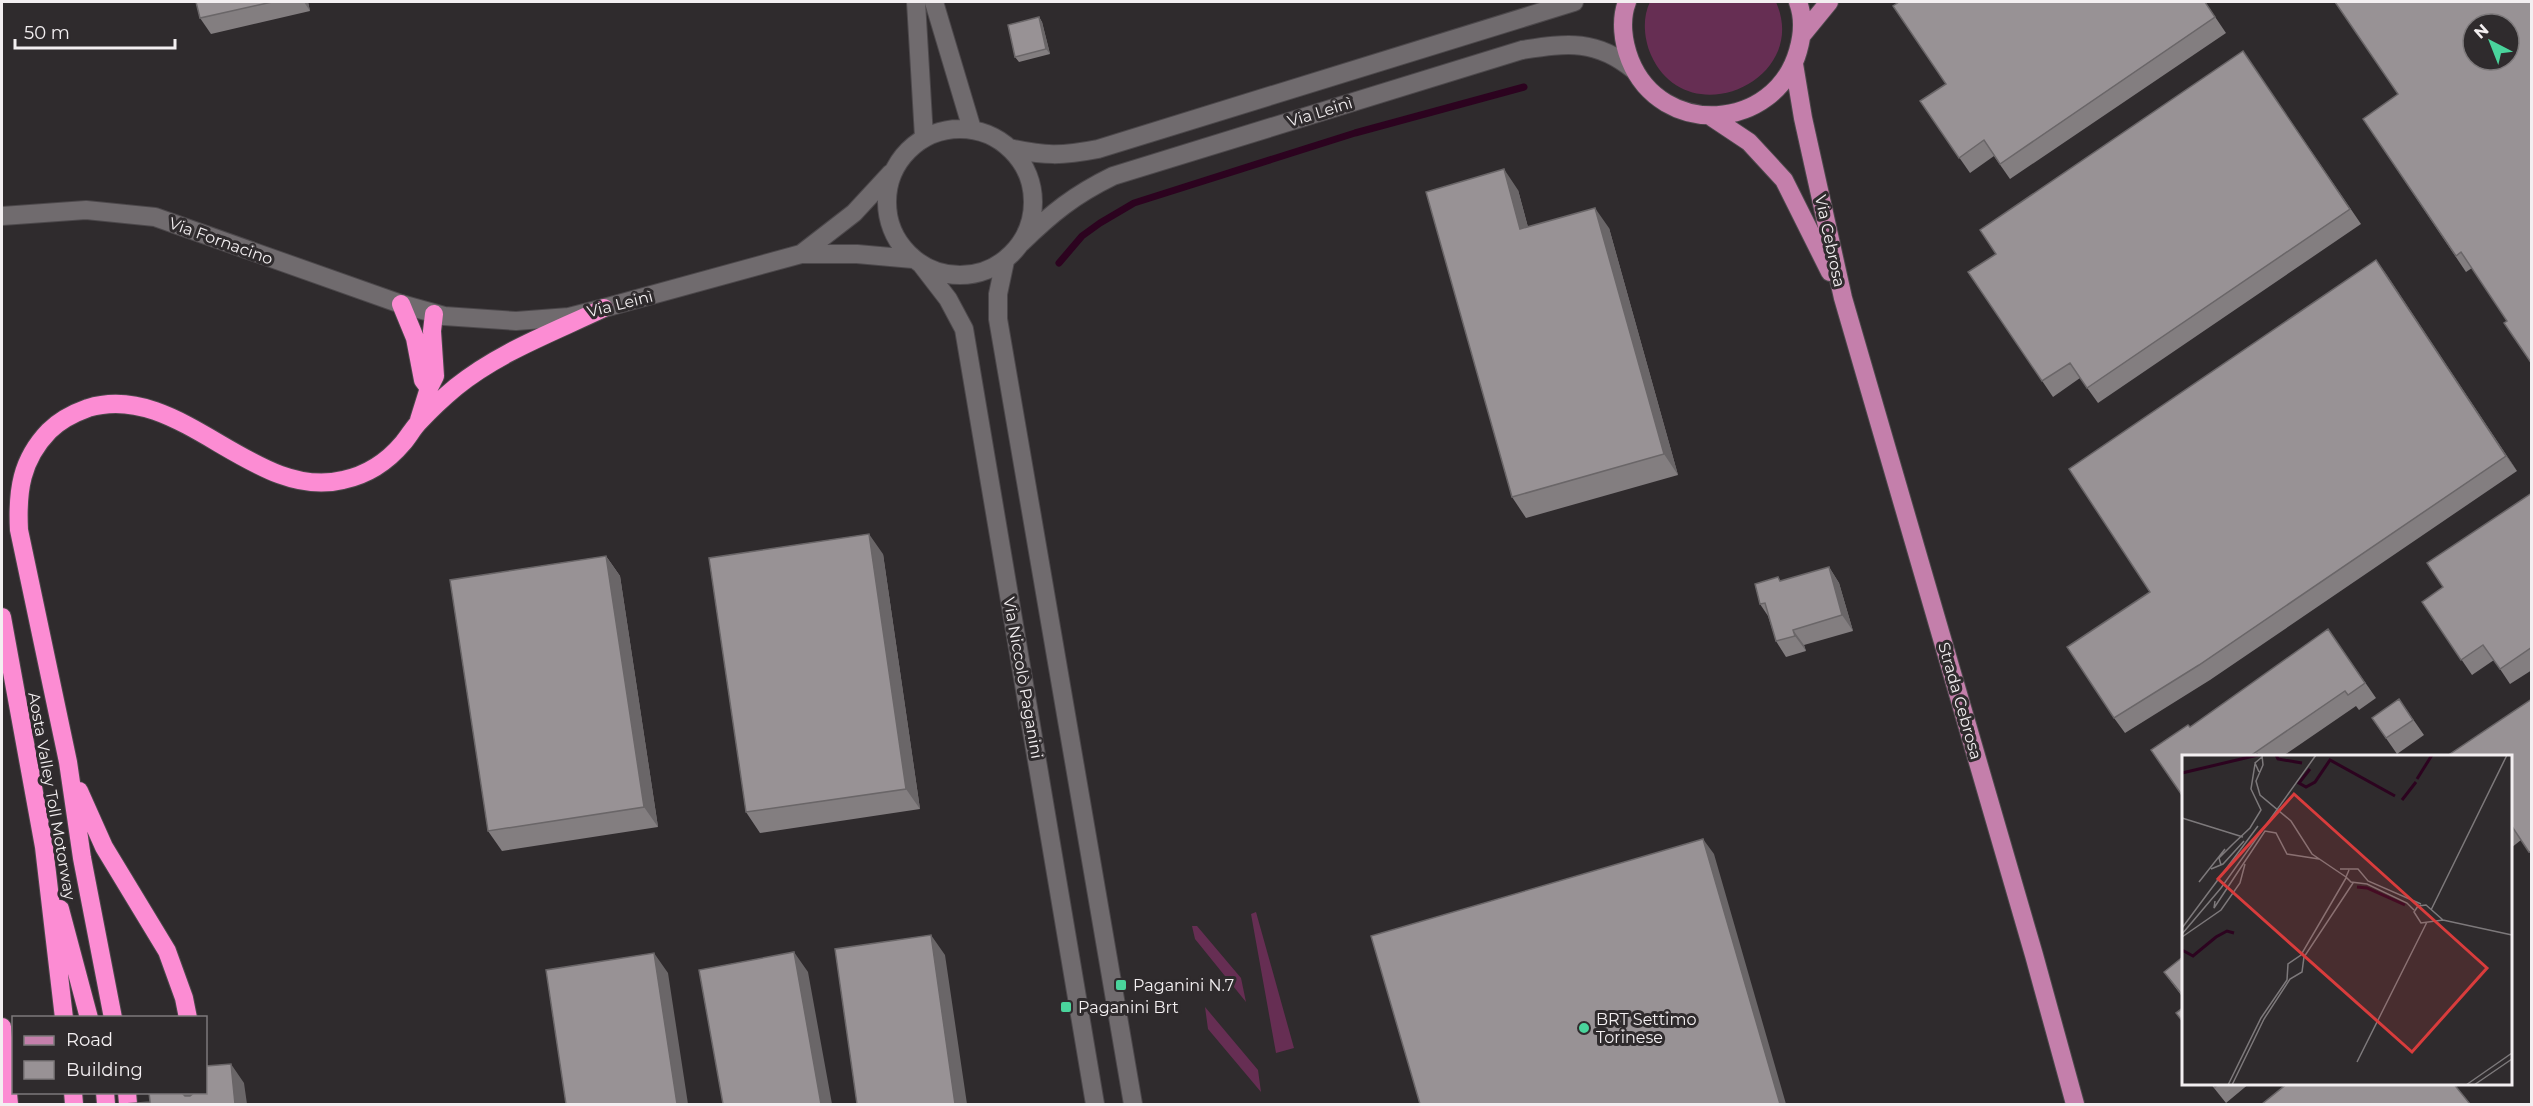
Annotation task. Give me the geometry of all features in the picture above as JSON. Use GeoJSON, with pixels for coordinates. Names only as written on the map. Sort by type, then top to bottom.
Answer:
{"type":"FeatureCollection","features":[{"type":"Feature","properties":{"kind":"highway"},"geometry":{"type":"LineString","coordinates":[[401,304],[415,338],[423,380],[429,388]]}},
{"type":"Feature","properties":{"kind":"highway"},"geometry":{"type":"LineString","coordinates":[[113,1016],[82,858],[68,762],[24,557],[18,502],[20,480],[26,463],[40,440],[55,425],[87,409],[122,404],[170,418],[273,471],[296,479],[317,482],[340,481],[362,475],[384,462],[419,422],[456,387],[488,365],[604,308]]}},
{"type":"Feature","properties":{"kind":"highway"},"geometry":{"type":"LineString","coordinates":[[419,422],[435,376],[432,331],[434,314]]}},
{"type":"Feature","properties":{"kind":"highway","name":"Aosta Valley Toll Motorway"},"geometry":{"type":"LineString","coordinates":[[2,617],[44,847],[64,1016]]}},
{"type":"Feature","properties":{"kind":"highway"},"geometry":{"type":"LineString","coordinates":[[68,762],[104,847],[167,951],[188,1016]]}},
{"type":"Feature","properties":{"kind":"highway"},"geometry":{"type":"LineString","coordinates":[[44,847],[89,1016]]}},
{"type":"Feature","properties":{"kind":"highway"},"geometry":{"type":"LineString","coordinates":[[2,1027],[9,1104]]}},
{"type":"Feature","properties":{"kind":"main road"},"geometry":{"type":"LineString","coordinates":[[1627,2],[1623,28],[1626,50],[1634,70],[1653,94],[1680,110],[1710,116],[1736,113],[1760,103],[1780,86],[1794,64],[1802,35],[1802,11],[1798,2]]}},
{"type":"Feature","properties":{"kind":"main road"},"geometry":{"type":"LineString","coordinates":[[1802,35],[1829,2]]}},
{"type":"Feature","properties":{"kind":"main road","name":"Via Cebrosa"},"geometry":{"type":"LineString","coordinates":[[1794,64],[1803,118],[1842,298]]}},
{"type":"Feature","properties":{"kind":"main road","name":"Via Cebrosa"},"geometry":{"type":"LineString","coordinates":[[1710,116],[1749,142],[1784,180],[1842,298]]}},
{"type":"Feature","properties":{"kind":"main road","name":"Strada Cebrosa"},"geometry":{"type":"LineString","coordinates":[[1842,298],[2034,955],[2075,1104]]}},
{"type":"Feature","properties":{"kind":"street"},"geometry":{"type":"LineString","coordinates":[[916,2],[924,137]]}},
{"type":"Feature","properties":{"kind":"street"},"geometry":{"type":"LineString","coordinates":[[934,2],[972,129]]}},
{"type":"Feature","properties":{"kind":"street","name":"Via Leinì"},"geometry":{"type":"LineString","coordinates":[[1009,148],[1039,155],[1067,155],[1098,149],[1574,2]]}},
{"type":"Feature","properties":{"kind":"street","name":"Via Leinì"},"geometry":{"type":"LineString","coordinates":[[1021,243],[1049,216],[1080,192],[1113,176],[1522,50],[1561,44],[1593,47],[1616,56],[1634,70]]}},
{"type":"Feature","properties":{"kind":"street"},"geometry":{"type":"LineString","coordinates":[[948,129],[972,129],[996,137],[1015,152],[1028,173],[1034,196],[1032,221],[1021,243],[1005,261],[983,273],[958,276],[934,272],[917,262],[897,241],[888,219],[886,195],[892,172],[905,152],[924,137],[948,129]]}},
{"type":"Feature","properties":{"kind":"street","name":"Via Leinì"},"geometry":{"type":"LineString","coordinates":[[801,254],[854,213],[892,172]]}},
{"type":"Feature","properties":{"kind":"street","name":"Via Fornacino"},"geometry":{"type":"LineString","coordinates":[[2,216],[86,210],[155,217],[434,314]]}},
{"type":"Feature","properties":{"kind":"street","name":"Via Leinì"},"geometry":{"type":"LineString","coordinates":[[434,314],[516,321],[569,316],[801,254],[857,254],[917,262]]}},
{"type":"Feature","properties":{"kind":"street"},"geometry":{"type":"LineString","coordinates":[[1005,261],[998,294],[998,319],[1133,1104]]}},
{"type":"Feature","properties":{"kind":"street","name":"Via Niccolò Paganini"},"geometry":{"type":"LineString","coordinates":[[917,262],[948,299],[964,329],[1095,1104]]}},
{"type":"Feature","properties":{"kind":"shaded area"},"geometry":{"type":"Polygon","coordinates":[[[1650,2],[1776,2],[1782,30],[1776,55],[1761,74],[1740,88],[1716,94],[1691,92],[1668,79],[1651,55],[1645,28],[1647,8],[1650,2]]]}},
{"type":"Feature","properties":{"kind":"shaded area"},"geometry":{"type":"Polygon","coordinates":[[[1256,912],[1294,1048],[1276,1053],[1251,914],[1256,912]]]}},
{"type":"Feature","properties":{"kind":"shaded area"},"geometry":{"type":"Polygon","coordinates":[[[1192,926],[1197,926],[1241,978],[1246,1002],[1195,939],[1192,926]]]}},
{"type":"Feature","properties":{"kind":"shaded area"},"geometry":{"type":"Polygon","coordinates":[[[1205,1007],[1258,1070],[1261,1092],[1208,1029],[1205,1007]]]}},
{"type":"Feature","properties":{"kind":"building"},"geometry":{"type":"Polygon","coordinates":[[[196,2],[272,2],[200,18],[196,2]]]}},
{"type":"Feature","properties":{"kind":"building"},"geometry":{"type":"Polygon","coordinates":[[[1899,2],[2205,2],[2215,17],[2000,164],[1984,140],[1959,158],[1920,101],[1946,84],[1893,6],[1899,2]]]}},
{"type":"Feature","properties":{"kind":"building"},"geometry":{"type":"Polygon","coordinates":[[[2335,2],[2532,2],[2532,364],[2504,323],[2507,321],[2461,252],[2456,256],[2363,119],[2398,94],[2335,2]]]}},
{"type":"Feature","properties":{"kind":"building"},"geometry":{"type":"Polygon","coordinates":[[[1039,17],[1046,49],[1015,57],[1008,25],[1039,17]]]}},
{"type":"Feature","properties":{"kind":"building"},"geometry":{"type":"Polygon","coordinates":[[[2243,51],[2350,209],[2087,388],[2070,363],[2042,381],[1968,272],[1996,254],[1980,230],[2243,51]]]}},
{"type":"Feature","properties":{"kind":"building"},"geometry":{"type":"Polygon","coordinates":[[[1504,169],[1520,229],[1595,208],[1664,454],[1512,497],[1426,192],[1504,169]]]}},
{"type":"Feature","properties":{"kind":"building"},"geometry":{"type":"Polygon","coordinates":[[[2376,260],[2506,456],[2199,665],[2114,718],[2067,647],[2150,592],[2069,469],[2376,260]]]}},
{"type":"Feature","properties":{"kind":"building"},"geometry":{"type":"Polygon","coordinates":[[[2532,493],[2532,647],[2500,669],[2483,645],[2461,660],[2422,602],[2443,587],[2427,563],[2532,493]]]}},
{"type":"Feature","properties":{"kind":"building"},"geometry":{"type":"Polygon","coordinates":[[[869,534],[906,789],[746,812],[709,558],[869,534]]]}},
{"type":"Feature","properties":{"kind":"building"},"geometry":{"type":"Polygon","coordinates":[[[606,556],[644,807],[488,831],[450,580],[606,556]]]}},
{"type":"Feature","properties":{"kind":"building"},"geometry":{"type":"Polygon","coordinates":[[[1829,567],[1842,615],[1793,630],[1795,636],[1776,641],[1765,603],[1760,604],[1755,584],[1778,577],[1780,581],[1829,567]]]}},
{"type":"Feature","properties":{"kind":"building"},"geometry":{"type":"Polygon","coordinates":[[[2328,629],[2365,683],[2348,695],[2345,691],[2251,755],[2182,755],[2182,795],[2151,750],[2188,725],[2190,727],[2328,629]]]}},
{"type":"Feature","properties":{"kind":"building"},"geometry":{"type":"Polygon","coordinates":[[[2399,699],[2413,720],[2386,738],[2372,718],[2399,699]]]}},
{"type":"Feature","properties":{"kind":"building"},"geometry":{"type":"Polygon","coordinates":[[[2532,699],[2532,851],[2529,852],[2512,826],[2512,755],[2448,755],[2532,699]]]}},
{"type":"Feature","properties":{"kind":"building","name":"BRT Settimo Torinese"},"geometry":{"type":"Polygon","coordinates":[[[1703,839],[1780,1104],[1420,1104],[1371,936],[1703,839]]]}},
{"type":"Feature","properties":{"kind":"building"},"geometry":{"type":"Polygon","coordinates":[[[931,935],[955,1104],[857,1104],[835,949],[931,935]]]}},
{"type":"Feature","properties":{"kind":"building"},"geometry":{"type":"Polygon","coordinates":[[[794,952],[821,1104],[723,1104],[699,970],[794,952]]]}},
{"type":"Feature","properties":{"kind":"building"},"geometry":{"type":"Polygon","coordinates":[[[654,953],[677,1104],[566,1104],[546,970],[654,953]]]}},
{"type":"Feature","properties":{"kind":"building"},"geometry":{"type":"Polygon","coordinates":[[[2182,958],[2182,994],[2164,972],[2182,958]]]}},
{"type":"Feature","properties":{"kind":"building"},"geometry":{"type":"Polygon","coordinates":[[[2182,1008],[2182,1020],[2176,1013],[2182,1008]]]}},
{"type":"Feature","properties":{"kind":"building"},"geometry":{"type":"Polygon","coordinates":[[[231,1064],[235,1104],[124,1104],[150,1102],[149,1094],[190,1096],[207,1094],[207,1066],[231,1064]]]}},
{"type":"Feature","properties":{"kind":"building"},"geometry":{"type":"Polygon","coordinates":[[[2286,1085],[2455,1085],[2470,1104],[2262,1104],[2286,1085]]]}},
{"type":"Feature","properties":{"kind":"waterway"},"geometry":{"type":"LineString","coordinates":[[1059,263],[1082,236],[1134,203],[1355,133],[1524,87]]}},
{"type":"Feature","properties":{"kind":"place","name":"Paganini N.7"},"geometry":{"type":"Point","coordinates":[1121,985]}},
{"type":"Feature","properties":{"kind":"place","name":"Paganini Brt"},"geometry":{"type":"Point","coordinates":[1066,1007]}},
{"type":"Feature","properties":{"kind":"place","name":"BRT Settimo Torinese"},"geometry":{"type":"Point","coordinates":[1584,1028]}}]}
